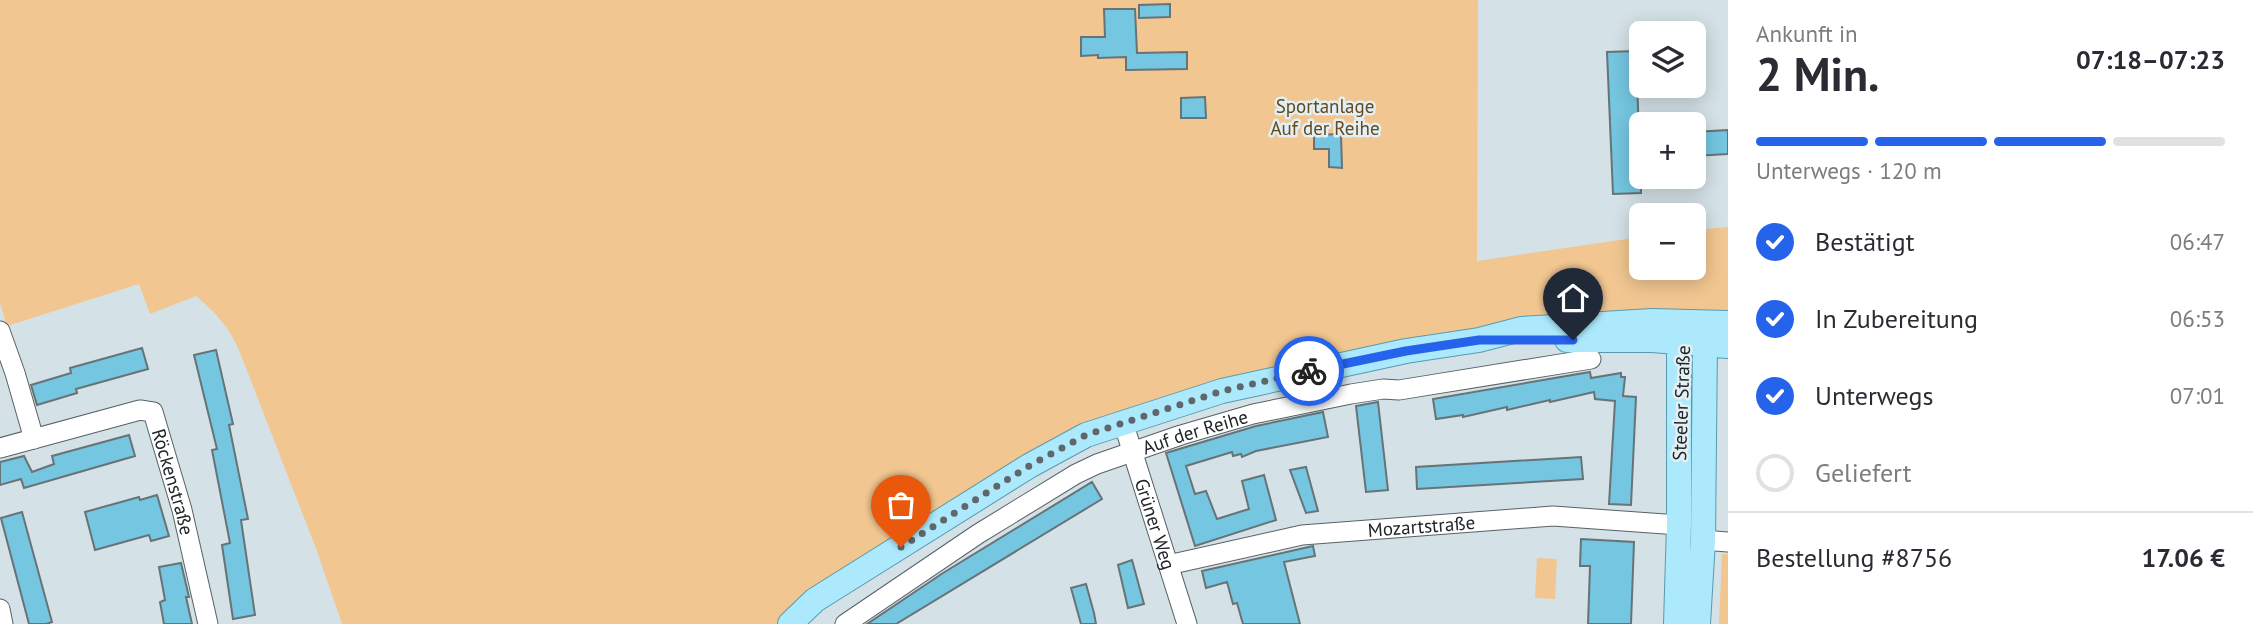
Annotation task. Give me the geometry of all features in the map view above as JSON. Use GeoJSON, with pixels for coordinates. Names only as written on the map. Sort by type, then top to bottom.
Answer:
{"type":"FeatureCollection","features":[{"type":"Feature","properties":{"kind":"main road","name":"Auf der Reihe"},"geometry":{"type":"LineString","coordinates":[[790,624],[815,600],[1029,466],[1086,435],[1123,422],[1222,391],[1406,351],[1479,340],[1521,329],[1652,321],[1685,332],[1728,323]]}},
{"type":"Feature","properties":{"kind":"main road","name":"Steeler Straße"},"geometry":{"type":"LineString","coordinates":[[1676,624],[1685,332],[1717,345],[1698,624]]}},
{"type":"Feature","properties":{"kind":"street"},"geometry":{"type":"LineString","coordinates":[[0,331],[34,439]]}},
{"type":"Feature","properties":{"kind":"street","name":"Auf der Reihe"},"geometry":{"type":"LineString","coordinates":[[845,624],[978,534],[1076,474],[1132,452],[1253,414],[1331,397],[1383,389],[1399,390],[1591,359]]}},
{"type":"Feature","properties":{"kind":"street","name":"Röckenstraße"},"geometry":{"type":"LineString","coordinates":[[0,448],[140,410],[153,412],[182,510],[208,624]]}},
{"type":"Feature","properties":{"kind":"street","name":"Grüner Weg"},"geometry":{"type":"LineString","coordinates":[[1123,422],[1187,624]]}},
{"type":"Feature","properties":{"kind":"street","name":"Mozartstraße"},"geometry":{"type":"LineString","coordinates":[[1168,565],[1302,536],[1355,531],[1553,516],[1679,524]]}},
{"type":"Feature","properties":{"kind":"street"},"geometry":{"type":"LineString","coordinates":[[1703,540],[1728,542]]}},
{"type":"Feature","properties":{"kind":"street"},"geometry":{"type":"LineString","coordinates":[[0,608],[3,624]]}},
{"type":"Feature","properties":{"kind":"green space","name":"Sportanlage Auf der Reihe"},"geometry":{"type":"Polygon","coordinates":[[[0,0],[1478,0],[1477,261],[1629,239],[1629,280],[1706,280],[1706,229],[1728,227],[1728,322],[1560,323],[1086,431],[786,624],[342,624],[317,551],[239,350],[226,327],[203,302],[196,296],[150,314],[139,284],[7,326],[0,303],[0,0]]]}},
{"type":"Feature","properties":{"kind":"green space"},"geometry":{"type":"Polygon","coordinates":[[[1722,554],[1728,554],[1728,624],[1719,624],[1722,554]]]}},
{"type":"Feature","properties":{"kind":"green space"},"geometry":{"type":"Polygon","coordinates":[[[1537,558],[1557,559],[1555,599],[1535,598],[1537,558]]]}},
{"type":"Feature","properties":{"kind":"building"},"geometry":{"type":"Polygon","coordinates":[[[1170,4],[1170,17],[1139,18],[1139,5],[1170,4]]]}},
{"type":"Feature","properties":{"kind":"building"},"geometry":{"type":"Polygon","coordinates":[[[1104,9],[1135,9],[1137,53],[1187,52],[1187,69],[1126,70],[1126,57],[1081,56],[1081,37],[1105,37],[1104,9]]]}},
{"type":"Feature","properties":{"kind":"building"},"geometry":{"type":"Polygon","coordinates":[[[1629,51],[1629,98],[1638,98],[1638,112],[1629,112],[1629,189],[1641,189],[1641,193],[1613,194],[1607,52],[1629,51]]]}},
{"type":"Feature","properties":{"kind":"building"},"geometry":{"type":"Polygon","coordinates":[[[1205,97],[1206,118],[1181,118],[1181,98],[1205,97]]]}},
{"type":"Feature","properties":{"kind":"building"},"geometry":{"type":"Polygon","coordinates":[[[1728,130],[1728,154],[1706,155],[1706,131],[1728,130]]]}},
{"type":"Feature","properties":{"kind":"building"},"geometry":{"type":"Polygon","coordinates":[[[1341,134],[1342,168],[1329,167],[1329,149],[1314,149],[1314,135],[1341,134]]]}},
{"type":"Feature","properties":{"kind":"building"},"geometry":{"type":"Polygon","coordinates":[[[142,348],[148,369],[76,389],[77,393],[37,405],[31,385],[71,373],[70,368],[142,348]]]}},
{"type":"Feature","properties":{"kind":"building"},"geometry":{"type":"Polygon","coordinates":[[[216,350],[233,424],[229,425],[248,519],[241,520],[255,615],[233,619],[222,545],[230,543],[212,450],[217,449],[194,355],[216,350]]]}},
{"type":"Feature","properties":{"kind":"building"},"geometry":{"type":"Polygon","coordinates":[[[1590,372],[1591,378],[1621,373],[1621,377],[1625,377],[1623,396],[1636,397],[1631,505],[1609,504],[1615,401],[1595,399],[1594,392],[1507,410],[1507,407],[1463,417],[1436,419],[1433,399],[1590,372]]]}},
{"type":"Feature","properties":{"kind":"building"},"geometry":{"type":"Polygon","coordinates":[[[1378,402],[1388,490],[1366,492],[1356,406],[1378,402]]]}},
{"type":"Feature","properties":{"kind":"building"},"geometry":{"type":"Polygon","coordinates":[[[1323,412],[1328,437],[1256,451],[1242,457],[1241,454],[1233,456],[1232,452],[1186,466],[1195,494],[1206,491],[1217,519],[1249,509],[1242,481],[1264,475],[1276,520],[1195,546],[1166,453],[1256,426],[1323,412]]]}},
{"type":"Feature","properties":{"kind":"building"},"geometry":{"type":"Polygon","coordinates":[[[129,435],[135,456],[24,488],[21,479],[0,485],[0,462],[24,456],[32,472],[54,464],[52,456],[129,435]]]}},
{"type":"Feature","properties":{"kind":"building"},"geometry":{"type":"Polygon","coordinates":[[[1581,457],[1583,479],[1417,489],[1416,467],[1581,457]]]}},
{"type":"Feature","properties":{"kind":"building"},"geometry":{"type":"Polygon","coordinates":[[[1306,467],[1318,511],[1306,513],[1290,470],[1306,467]]]}},
{"type":"Feature","properties":{"kind":"building"},"geometry":{"type":"Polygon","coordinates":[[[1092,482],[1102,499],[896,624],[867,624],[943,573],[1092,482]]]}},
{"type":"Feature","properties":{"kind":"building"},"geometry":{"type":"Polygon","coordinates":[[[157,495],[169,536],[151,541],[149,535],[95,550],[85,512],[139,497],[140,500],[157,495]]]}},
{"type":"Feature","properties":{"kind":"building"},"geometry":{"type":"Polygon","coordinates":[[[22,512],[52,622],[46,624],[29,624],[1,518],[22,512]]]}},
{"type":"Feature","properties":{"kind":"building"},"geometry":{"type":"Polygon","coordinates":[[[1581,539],[1634,542],[1631,624],[1588,624],[1590,566],[1580,566],[1581,539]]]}},
{"type":"Feature","properties":{"kind":"building"},"geometry":{"type":"Polygon","coordinates":[[[1313,546],[1315,556],[1284,562],[1300,624],[1243,624],[1237,603],[1233,604],[1227,582],[1206,588],[1202,571],[1313,546]]]}},
{"type":"Feature","properties":{"kind":"building"},"geometry":{"type":"Polygon","coordinates":[[[1132,560],[1144,604],[1128,608],[1118,565],[1132,560]]]}},
{"type":"Feature","properties":{"kind":"building"},"geometry":{"type":"Polygon","coordinates":[[[181,563],[192,624],[164,624],[160,602],[165,600],[159,567],[181,563]]]}},
{"type":"Feature","properties":{"kind":"building"},"geometry":{"type":"Polygon","coordinates":[[[1086,584],[1096,624],[1081,624],[1071,588],[1086,584]]]}},
{"type":"Feature","properties":{"kind":"way so far"},"geometry":{"type":"LineString","coordinates":[[901,547],[1029,466],[1086,435],[1222,391],[1309,371]]}},
{"type":"Feature","properties":{"kind":"route"},"geometry":{"type":"LineString","coordinates":[[1309,371],[1406,351],[1479,340],[1573,340]]}}]}
